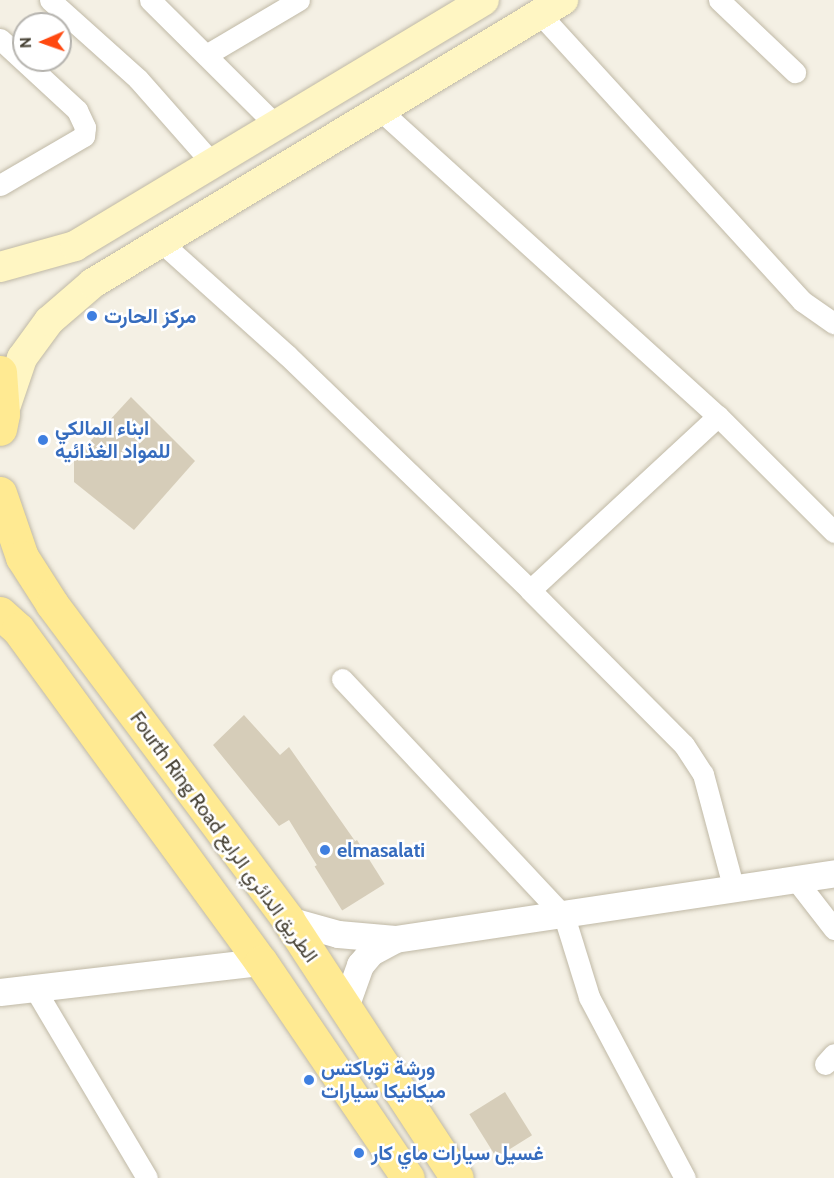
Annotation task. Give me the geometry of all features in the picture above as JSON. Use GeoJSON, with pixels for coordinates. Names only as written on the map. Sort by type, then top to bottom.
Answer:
{"type":"FeatureCollection","features":[{"type":"Feature","properties":{"kind":"main road"},"geometry":{"type":"LineString","coordinates":[[0,267],[75,246],[484,0]]}},
{"type":"Feature","properties":{"kind":"main road"},"geometry":{"type":"LineString","coordinates":[[2,422],[22,358],[49,321],[93,283],[552,7]]}},
{"type":"Feature","properties":{"kind":"main road"},"geometry":{"type":"LineString","coordinates":[[0,372],[2,422]]}},
{"type":"Feature","properties":{"kind":"main road","name":"Fourth Ring Road الطريق الدائري الرابع"},"geometry":{"type":"LineString","coordinates":[[0,493],[22,557],[52,604],[288,920],[457,1178]]}},
{"type":"Feature","properties":{"kind":"main road"},"geometry":{"type":"LineString","coordinates":[[0,613],[18,629],[261,962],[408,1178]]}},
{"type":"Feature","properties":{"kind":"street"},"geometry":{"type":"LineString","coordinates":[[50,0],[138,79],[213,164]]}},
{"type":"Feature","properties":{"kind":"street"},"geometry":{"type":"LineString","coordinates":[[150,0],[277,126]]}},
{"type":"Feature","properties":{"kind":"street"},"geometry":{"type":"LineString","coordinates":[[206,55],[299,0]]}},
{"type":"Feature","properties":{"kind":"street"},"geometry":{"type":"LineString","coordinates":[[719,0],[795,72]]}},
{"type":"Feature","properties":{"kind":"street"},"geometry":{"type":"LineString","coordinates":[[552,7],[802,301],[834,323]]}},
{"type":"Feature","properties":{"kind":"street"},"geometry":{"type":"LineString","coordinates":[[0,39],[77,110],[85,127],[84,136],[0,185]]}},
{"type":"Feature","properties":{"kind":"street"},"geometry":{"type":"LineString","coordinates":[[380,110],[718,416],[834,532]]}},
{"type":"Feature","properties":{"kind":"street"},"geometry":{"type":"LineString","coordinates":[[161,242],[295,363],[530,590],[684,745],[703,774],[734,890]]}},
{"type":"Feature","properties":{"kind":"street"},"geometry":{"type":"LineString","coordinates":[[530,590],[718,416]]}},
{"type":"Feature","properties":{"kind":"street"},"geometry":{"type":"LineString","coordinates":[[342,679],[564,916],[589,997],[685,1178]]}},
{"type":"Feature","properties":{"kind":"street"},"geometry":{"type":"LineString","coordinates":[[288,920],[338,934],[395,939],[564,916],[834,873]]}},
{"type":"Feature","properties":{"kind":"street"},"geometry":{"type":"LineString","coordinates":[[796,880],[834,929]]}},
{"type":"Feature","properties":{"kind":"street"},"geometry":{"type":"LineString","coordinates":[[345,1007],[360,965],[371,952],[395,939]]}},
{"type":"Feature","properties":{"kind":"street"},"geometry":{"type":"LineString","coordinates":[[0,992],[36,991],[261,962]]}},
{"type":"Feature","properties":{"kind":"street"},"geometry":{"type":"LineString","coordinates":[[36,991],[147,1178]]}},
{"type":"Feature","properties":{"kind":"building"},"geometry":{"type":"Polygon","coordinates":[[[131,397],[195,461],[134,530],[74,482],[74,459],[131,397]]]}},
{"type":"Feature","properties":{"kind":"building"},"geometry":{"type":"Polygon","coordinates":[[[244,715],[280,755],[289,747],[355,841],[318,867],[289,820],[279,826],[213,745],[244,715]]]}},
{"type":"Feature","properties":{"kind":"building"},"geometry":{"type":"Polygon","coordinates":[[[357,840],[385,884],[342,911],[315,866],[357,840]]]}},
{"type":"Feature","properties":{"kind":"building"},"geometry":{"type":"Polygon","coordinates":[[[505,1092],[532,1135],[496,1158],[469,1114],[505,1092]]]}},
{"type":"Feature","properties":{"kind":"place","name":"مركز الحارت"},"geometry":{"type":"Point","coordinates":[92,316]}},
{"type":"Feature","properties":{"kind":"place","name":"ابناء المالكي للمواد الغذائيه"},"geometry":{"type":"Point","coordinates":[43,440]}},
{"type":"Feature","properties":{"kind":"place","name":"elmasalati"},"geometry":{"type":"Point","coordinates":[325,850]}},
{"type":"Feature","properties":{"kind":"place","name":"ورشة توباكتس ميكانيكا سيارات"},"geometry":{"type":"Point","coordinates":[309,1080]}},
{"type":"Feature","properties":{"kind":"place","name":"غسيل سيارات ماي كار"},"geometry":{"type":"Point","coordinates":[359,1153]}}]}
